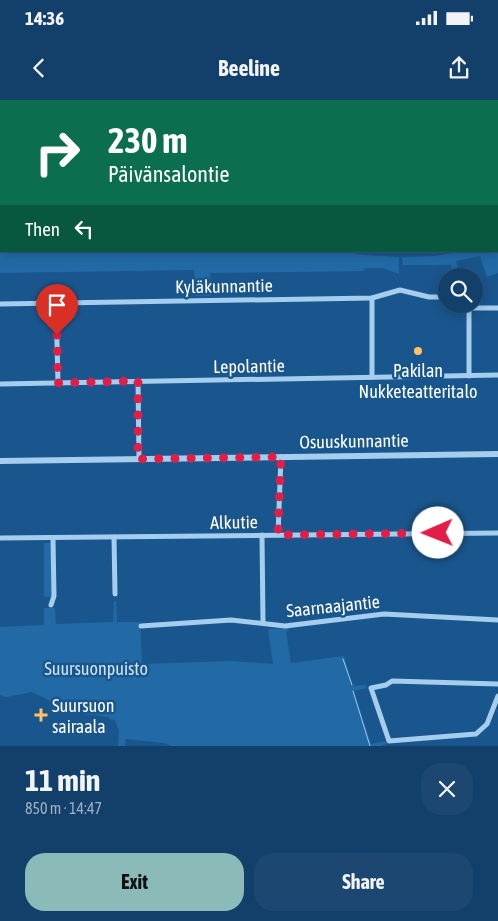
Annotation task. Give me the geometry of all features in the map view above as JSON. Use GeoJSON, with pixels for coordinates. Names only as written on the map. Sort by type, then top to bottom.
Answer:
{"type":"FeatureCollection","features":[{"type":"Feature","properties":{"kind":"street","name":"Kyläkunnantie"},"geometry":{"type":"LineString","coordinates":[[0,304],[372,298],[400,290],[429,297],[438,297]]}},
{"type":"Feature","properties":{"kind":"street"},"geometry":{"type":"LineString","coordinates":[[372,298],[372,377]]}},
{"type":"Feature","properties":{"kind":"street"},"geometry":{"type":"LineString","coordinates":[[56,303],[58,383]]}},
{"type":"Feature","properties":{"kind":"street"},"geometry":{"type":"LineString","coordinates":[[483,307],[498,308]]}},
{"type":"Feature","properties":{"kind":"street"},"geometry":{"type":"LineString","coordinates":[[469,313],[469,376]]}},
{"type":"Feature","properties":{"kind":"street","name":"Lepolantie"},"geometry":{"type":"LineString","coordinates":[[0,384],[498,375]]}},
{"type":"Feature","properties":{"kind":"street"},"geometry":{"type":"LineString","coordinates":[[138,381],[138,459]]}},
{"type":"Feature","properties":{"kind":"street","name":"Osuuskunnantie"},"geometry":{"type":"LineString","coordinates":[[0,461],[498,454]]}},
{"type":"Feature","properties":{"kind":"street"},"geometry":{"type":"LineString","coordinates":[[278,535],[281,457]]}},
{"type":"Feature","properties":{"kind":"street","name":"Alkutie"},"geometry":{"type":"LineString","coordinates":[[0,538],[498,533]]}},
{"type":"Feature","properties":{"kind":"street"},"geometry":{"type":"LineString","coordinates":[[262,535],[263,623]]}},
{"type":"Feature","properties":{"kind":"street"},"geometry":{"type":"LineString","coordinates":[[114,537],[114,594]]}},
{"type":"Feature","properties":{"kind":"street"},"geometry":{"type":"LineString","coordinates":[[51,605],[54,596],[53,538]]}},
{"type":"Feature","properties":{"kind":"street","name":"Saarnaajantie"},"geometry":{"type":"LineString","coordinates":[[141,626],[231,620],[285,626],[384,614],[498,620]]}},
{"type":"Feature","properties":{"kind":"street"},"geometry":{"type":"LineString","coordinates":[[498,684],[392,681],[386,685],[371,688],[389,741],[476,734],[487,724],[498,696]]}},
{"type":"Feature","properties":{"kind":"green space"},"geometry":{"type":"Polygon","coordinates":[[[0,252],[343,252],[399,257],[399,274],[383,268],[365,268],[363,271],[210,273],[210,296],[195,296],[194,270],[0,273],[0,252]]]}},
{"type":"Feature","properties":{"kind":"green space"},"geometry":{"type":"Polygon","coordinates":[[[460,252],[498,252],[498,273],[487,277],[480,256],[456,261],[458,268],[451,268],[451,265],[403,265],[402,257],[434,256],[460,252]]]}},
{"type":"Feature","properties":{"kind":"green space"},"geometry":{"type":"Polygon","coordinates":[[[44,543],[52,543],[52,597],[44,597],[44,543]]]}},
{"type":"Feature","properties":{"kind":"green space","name":"Suursuonpuisto"},"geometry":{"type":"Polygon","coordinates":[[[114,601],[116,601],[117,622],[140,622],[142,664],[232,661],[273,664],[268,629],[290,628],[286,632],[291,663],[344,656],[353,686],[365,685],[367,688],[354,691],[371,744],[385,741],[387,744],[380,746],[171,746],[164,743],[126,739],[125,746],[118,746],[119,730],[115,720],[109,719],[109,717],[83,714],[83,712],[64,708],[32,692],[6,697],[0,695],[0,627],[44,625],[44,608],[55,608],[56,624],[113,622],[114,601]]]}},
{"type":"Feature","properties":{"kind":"waterway"},"geometry":{"type":"LineString","coordinates":[[343,659],[352,685]]}},
{"type":"Feature","properties":{"kind":"waterway"},"geometry":{"type":"LineString","coordinates":[[353,691],[370,746]]}},
{"type":"Feature","properties":{"kind":"place","name":"Pakilan Nukketeatteritalo"},"geometry":{"type":"Point","coordinates":[418,351]}},
{"type":"Feature","properties":{"kind":"place","name":"Suursuon sairaala"},"geometry":{"type":"Point","coordinates":[41,715]}},
{"type":"Feature","properties":{"kind":"route"},"geometry":{"type":"LineString","coordinates":[[57,335],[58,383],[138,381],[138,459],[281,457],[278,535],[438,533]]}}]}
